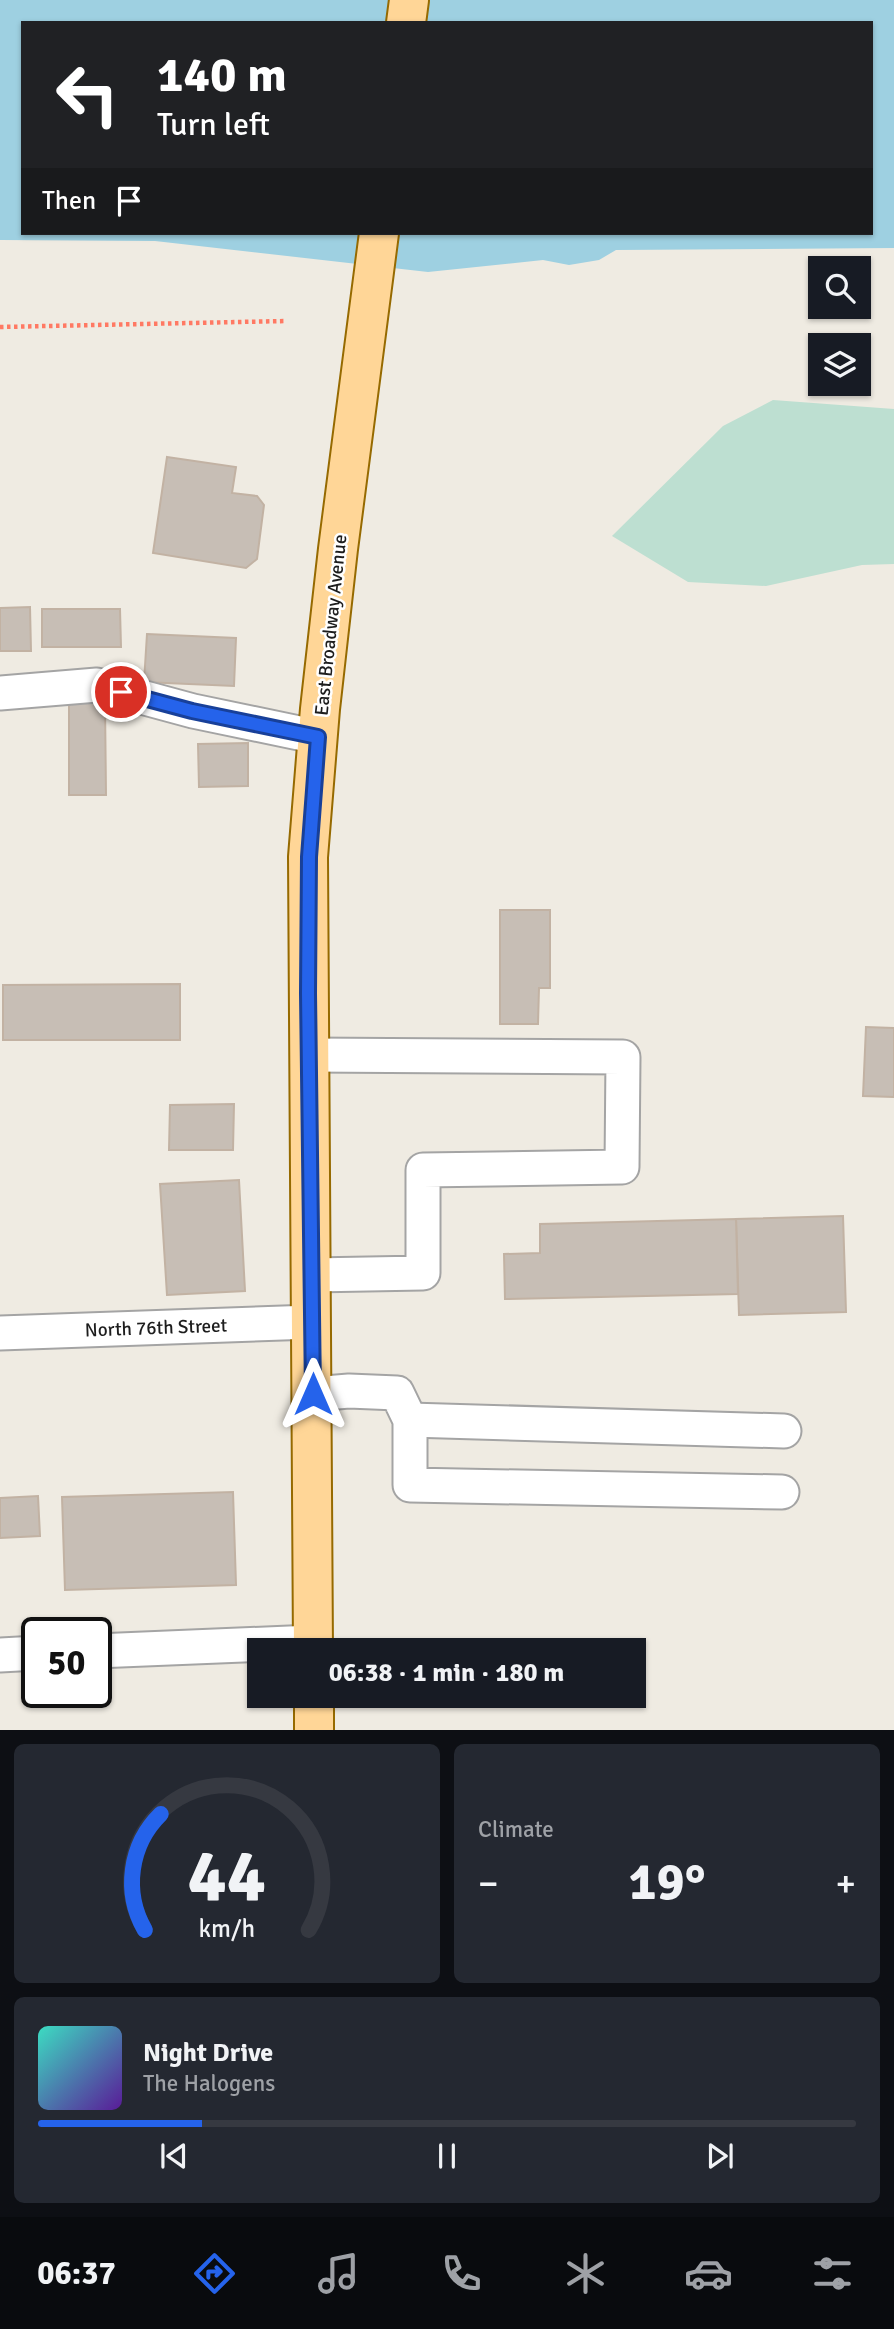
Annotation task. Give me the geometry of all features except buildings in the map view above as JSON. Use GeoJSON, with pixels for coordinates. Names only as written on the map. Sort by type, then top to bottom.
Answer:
{"type":"FeatureCollection","features":[{"type":"Feature","properties":{"kind":"main road"},"geometry":{"type":"LineString","coordinates":[[406,21],[409,0]]}},
{"type":"Feature","properties":{"kind":"main road","name":"East Broadway Avenue"},"geometry":{"type":"LineString","coordinates":[[313,1638],[309,857],[318,737],[338,549],[379,235]]}},
{"type":"Feature","properties":{"kind":"main road"},"geometry":{"type":"LineString","coordinates":[[314,1708],[314,1730]]}},
{"type":"Feature","properties":{"kind":"street"},"geometry":{"type":"LineString","coordinates":[[0,693],[97,685],[192,711],[318,737]]}},
{"type":"Feature","properties":{"kind":"street"},"geometry":{"type":"LineString","coordinates":[[309,1055],[622,1057],[622,1167],[423,1170],[423,1273],[312,1275]]}},
{"type":"Feature","properties":{"kind":"street","name":"North 76th Street"},"geometry":{"type":"LineString","coordinates":[[0,1333],[312,1322]]}},
{"type":"Feature","properties":{"kind":"street"},"geometry":{"type":"LineString","coordinates":[[313,1394],[349,1391],[397,1393],[410,1420],[410,1485],[782,1492]]}},
{"type":"Feature","properties":{"kind":"street"},"geometry":{"type":"LineString","coordinates":[[410,1420],[784,1431]]}},
{"type":"Feature","properties":{"kind":"street"},"geometry":{"type":"LineString","coordinates":[[112,1651],[247,1648]]}},
{"type":"Feature","properties":{"kind":"street"},"geometry":{"type":"LineString","coordinates":[[0,1655],[21,1654]]}},
{"type":"Feature","properties":{"kind":"path"},"geometry":{"type":"LineString","coordinates":[[0,327],[286,321]]}},
{"type":"Feature","properties":{"kind":"green space"},"geometry":{"type":"Polygon","coordinates":[[[773,400],[894,409],[894,564],[862,565],[766,586],[688,582],[612,536],[723,426],[773,400]]]}},
{"type":"Feature","properties":{"kind":"water"},"geometry":{"type":"Polygon","coordinates":[[[0,0],[894,0],[894,248],[616,250],[599,260],[569,265],[543,260],[428,272],[155,241],[0,240],[0,0]]]}},
{"type":"Feature","properties":{"kind":"route"},"geometry":{"type":"LineString","coordinates":[[121,692],[192,711],[318,737],[309,857],[313,1394]]}}]}
